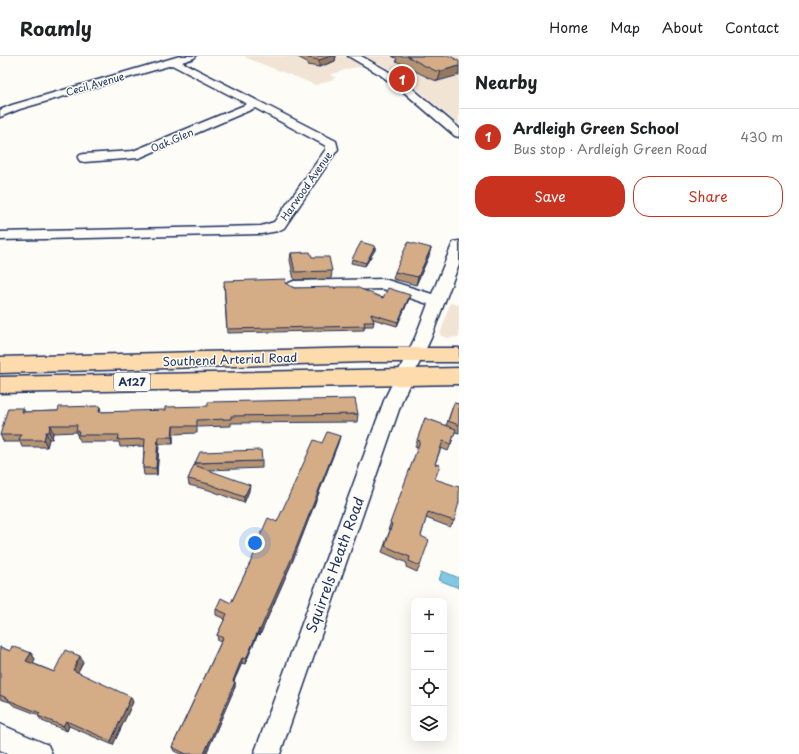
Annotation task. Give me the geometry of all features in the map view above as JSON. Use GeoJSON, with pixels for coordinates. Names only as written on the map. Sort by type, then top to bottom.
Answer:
{"type":"FeatureCollection","features":[{"type":"Feature","properties":{"kind":"highway"},"geometry":{"type":"LineString","coordinates":[[415,355],[428,365],[459,365]]}},
{"type":"Feature","properties":{"kind":"highway","name":"Southend Arterial Road"},"geometry":{"type":"LineString","coordinates":[[0,365],[307,357],[459,355]]}},
{"type":"Feature","properties":{"kind":"highway","name":"A127"},"geometry":{"type":"LineString","coordinates":[[307,357],[324,365],[389,365],[404,376]]}},
{"type":"Feature","properties":{"kind":"highway","name":"Southend Arterial Road"},"geometry":{"type":"LineString","coordinates":[[0,386],[459,376]]}},
{"type":"Feature","properties":{"kind":"street","name":"Cecil Avenue"},"geometry":{"type":"LineString","coordinates":[[0,114],[16,107],[191,56]]}},
{"type":"Feature","properties":{"kind":"street"},"geometry":{"type":"LineString","coordinates":[[353,56],[394,79],[421,100],[459,134]]}},
{"type":"Feature","properties":{"kind":"street","name":"Harwood Avenue"},"geometry":{"type":"LineString","coordinates":[[0,236],[261,230],[273,228],[279,225],[333,147],[329,142],[172,61]]}},
{"type":"Feature","properties":{"kind":"street","name":"Oak Glen"},"geometry":{"type":"LineString","coordinates":[[84,158],[135,155],[256,104]]}},
{"type":"Feature","properties":{"kind":"street","name":"Squirrels Heath Road"},"geometry":{"type":"LineString","coordinates":[[267,754],[394,398],[423,338],[459,245]]}},
{"type":"Feature","properties":{"kind":"street"},"geometry":{"type":"LineString","coordinates":[[294,286],[384,284],[437,300]]}},
{"type":"Feature","properties":{"kind":"street"},"geometry":{"type":"LineString","coordinates":[[0,737],[39,754]]}},
{"type":"Feature","properties":{"kind":"shaded area"},"geometry":{"type":"Polygon","coordinates":[[[361,56],[369,64],[330,75],[336,78],[316,85],[244,57],[361,56]]]}},
{"type":"Feature","properties":{"kind":"shaded area"},"geometry":{"type":"Polygon","coordinates":[[[364,56],[459,56],[459,125],[409,82],[390,69],[364,56]]]}},
{"type":"Feature","properties":{"kind":"shaded area"},"geometry":{"type":"Polygon","coordinates":[[[450,303],[459,305],[459,337],[446,338],[440,335],[450,303]]]}},
{"type":"Feature","properties":{"kind":"water"},"geometry":{"type":"Polygon","coordinates":[[[442,571],[459,578],[459,588],[439,580],[442,571]]]}},
{"type":"Feature","properties":{"kind":"building"},"geometry":{"type":"Polygon","coordinates":[[[307,56],[331,56],[319,60],[308,58],[307,56]]]}},
{"type":"Feature","properties":{"kind":"building"},"geometry":{"type":"Polygon","coordinates":[[[407,56],[450,56],[459,61],[459,66],[436,71],[407,56]]]}},
{"type":"Feature","properties":{"kind":"building"},"geometry":{"type":"Polygon","coordinates":[[[361,242],[375,246],[366,263],[352,259],[361,242]]]}},
{"type":"Feature","properties":{"kind":"building"},"geometry":{"type":"Polygon","coordinates":[[[408,242],[431,248],[418,277],[395,272],[408,242]]]}},
{"type":"Feature","properties":{"kind":"building"},"geometry":{"type":"Polygon","coordinates":[[[310,252],[312,257],[329,257],[332,271],[295,272],[291,253],[310,252]]]}},
{"type":"Feature","properties":{"kind":"building"},"geometry":{"type":"Polygon","coordinates":[[[286,279],[285,283],[294,288],[335,287],[335,289],[336,287],[356,287],[383,298],[388,288],[410,295],[398,322],[371,314],[374,322],[364,322],[365,326],[227,329],[224,281],[286,279]]]}},
{"type":"Feature","properties":{"kind":"building"},"geometry":{"type":"Polygon","coordinates":[[[355,399],[358,414],[231,416],[231,419],[197,420],[197,426],[173,426],[172,437],[158,437],[156,468],[143,468],[145,439],[118,440],[119,435],[78,435],[79,431],[76,431],[77,425],[50,425],[49,432],[46,432],[44,440],[19,440],[21,435],[0,435],[8,408],[23,408],[22,412],[58,411],[59,407],[100,406],[99,412],[165,410],[165,407],[208,406],[208,402],[355,399]]]}},
{"type":"Feature","properties":{"kind":"building"},"geometry":{"type":"Polygon","coordinates":[[[454,403],[459,404],[459,425],[448,421],[454,403]]]}},
{"type":"Feature","properties":{"kind":"building"},"geometry":{"type":"Polygon","coordinates":[[[425,418],[456,429],[451,444],[443,441],[435,464],[440,465],[435,479],[459,487],[459,502],[454,521],[428,512],[421,536],[429,540],[420,566],[409,561],[410,557],[385,546],[392,524],[390,523],[420,441],[417,440],[425,418]]]}},
{"type":"Feature","properties":{"kind":"building"},"geometry":{"type":"Polygon","coordinates":[[[327,432],[340,436],[294,553],[246,659],[242,658],[233,681],[235,682],[204,754],[186,754],[172,747],[223,638],[217,635],[227,614],[216,609],[221,598],[231,603],[259,544],[257,543],[268,518],[277,522],[314,440],[322,443],[327,432]]]}},
{"type":"Feature","properties":{"kind":"building"},"geometry":{"type":"Polygon","coordinates":[[[261,450],[262,461],[195,463],[200,452],[261,450]]]}},
{"type":"Feature","properties":{"kind":"building"},"geometry":{"type":"Polygon","coordinates":[[[194,465],[250,485],[244,497],[209,484],[188,479],[194,465]]]}},
{"type":"Feature","properties":{"kind":"building"},"geometry":{"type":"Polygon","coordinates":[[[12,646],[31,653],[26,661],[54,672],[65,650],[80,656],[73,670],[131,697],[111,741],[66,721],[63,726],[38,716],[40,713],[8,700],[9,699],[0,695],[0,647],[10,651],[12,646]]]}},
{"type":"Feature","properties":{"kind":"place","name":"Ardleigh Green School"},"geometry":{"type":"Point","coordinates":[402,79]}}]}
